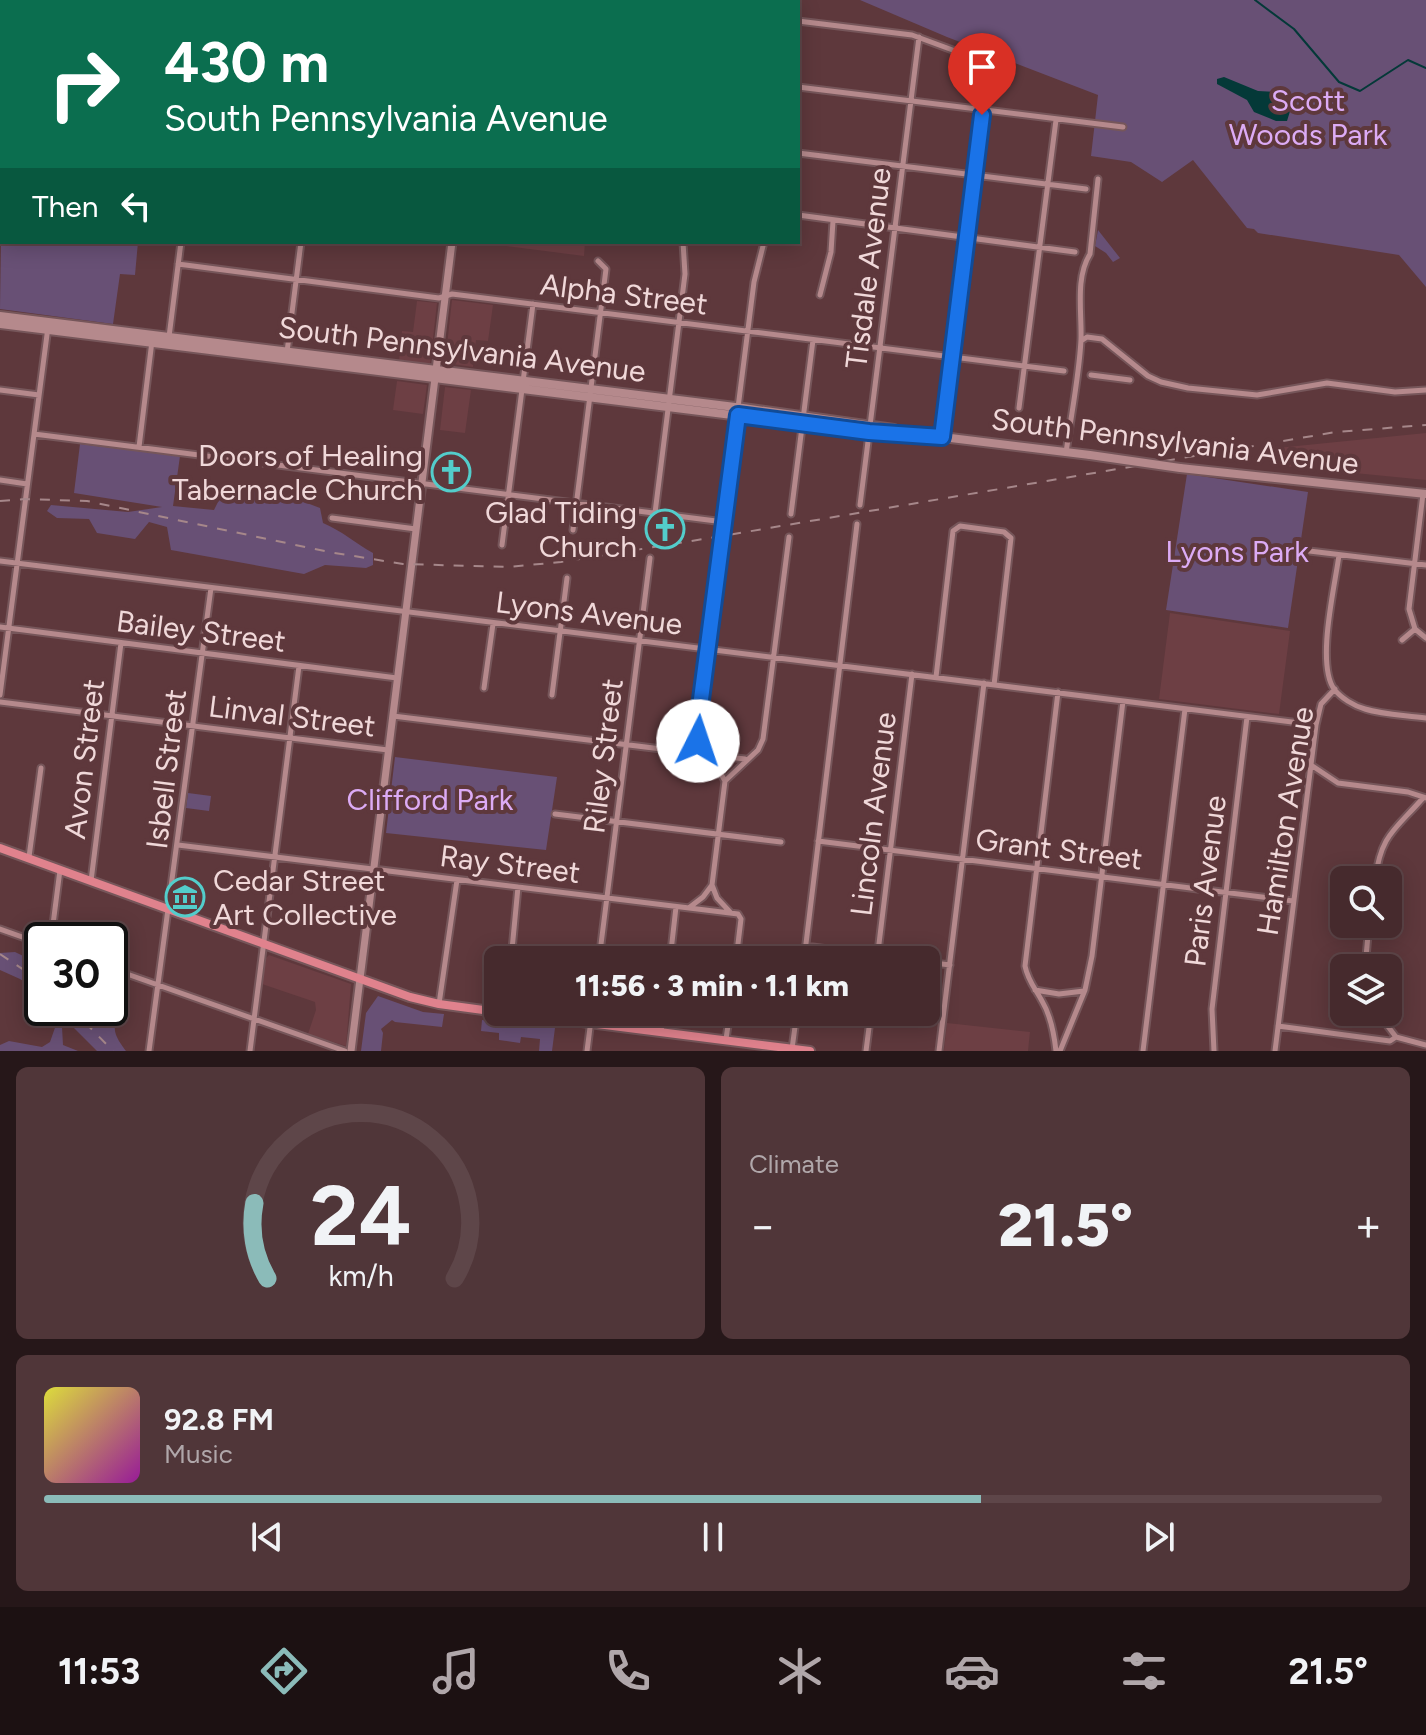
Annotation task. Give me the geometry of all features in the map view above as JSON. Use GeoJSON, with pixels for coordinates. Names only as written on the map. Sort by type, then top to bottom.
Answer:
{"type":"FeatureCollection","features":[{"type":"Feature","properties":{"kind":"main road","name":"South Pennsylvania Avenue"},"geometry":{"type":"LineString","coordinates":[[0,316],[48,326]]}},
{"type":"Feature","properties":{"kind":"main road","name":"South Pennsylvania Avenue"},"geometry":{"type":"LineString","coordinates":[[0,324],[48,326],[1180,468],[1425,494]]}},
{"type":"Feature","properties":{"kind":"main road"},"geometry":{"type":"LineString","coordinates":[[0,848],[360,979],[439,1004],[484,1010]]}},
{"type":"Feature","properties":{"kind":"main road"},"geometry":{"type":"LineString","coordinates":[[614,1026],[726,1040],[760,1048],[810,1051]]}},
{"type":"Feature","properties":{"kind":"street"},"geometry":{"type":"LineString","coordinates":[[800,21],[919,37],[985,62],[988,68],[942,437]]}},
{"type":"Feature","properties":{"kind":"street","name":"Tisdale Avenue"},"geometry":{"type":"LineString","coordinates":[[860,505],[919,37]]}},
{"type":"Feature","properties":{"kind":"street"},"geometry":{"type":"LineString","coordinates":[[800,87],[1123,127]]}},
{"type":"Feature","properties":{"kind":"street"},"geometry":{"type":"LineString","coordinates":[[1019,408],[1056,119]]}},
{"type":"Feature","properties":{"kind":"street"},"geometry":{"type":"LineString","coordinates":[[800,153],[1086,189]]}},
{"type":"Feature","properties":{"kind":"street"},"geometry":{"type":"LineString","coordinates":[[1066,453],[1081,341],[1085,262],[1090,254],[1098,179]]}},
{"type":"Feature","properties":{"kind":"street"},"geometry":{"type":"LineString","coordinates":[[800,215],[1075,252]]}},
{"type":"Feature","properties":{"kind":"street"},"geometry":{"type":"LineString","coordinates":[[820,295],[831,252],[833,221]]}},
{"type":"Feature","properties":{"kind":"street"},"geometry":{"type":"LineString","coordinates":[[169,341],[181,244]]}},
{"type":"Feature","properties":{"kind":"street"},"geometry":{"type":"LineString","coordinates":[[287,357],[301,244]]}},
{"type":"Feature","properties":{"kind":"street"},"geometry":{"type":"LineString","coordinates":[[351,1051],[452,244]]}},
{"type":"Feature","properties":{"kind":"street"},"geometry":{"type":"LineString","coordinates":[[655,513],[685,274],[683,244]]}},
{"type":"Feature","properties":{"kind":"street"},"geometry":{"type":"LineString","coordinates":[[725,781],[701,746],[697,730],[747,332],[763,244]]}},
{"type":"Feature","properties":{"kind":"street"},"geometry":{"type":"LineString","coordinates":[[573,530],[606,269],[598,261]]}},
{"type":"Feature","properties":{"kind":"street","name":"Alpha Street"},"geometry":{"type":"LineString","coordinates":[[178,264],[439,298],[452,294],[1064,371]]}},
{"type":"Feature","properties":{"kind":"street"},"geometry":{"type":"LineString","coordinates":[[502,545],[533,304]]}},
{"type":"Feature","properties":{"kind":"street"},"geometry":{"type":"LineString","coordinates":[[0,695],[48,326]]}},
{"type":"Feature","properties":{"kind":"street"},"geometry":{"type":"LineString","coordinates":[[1081,341],[1087,337],[1102,339],[1148,376],[1188,388],[1257,395],[1327,383],[1395,392],[1426,390]]}},
{"type":"Feature","properties":{"kind":"street"},"geometry":{"type":"LineString","coordinates":[[139,447],[153,339]]}},
{"type":"Feature","properties":{"kind":"street"},"geometry":{"type":"LineString","coordinates":[[791,514],[813,340]]}},
{"type":"Feature","properties":{"kind":"street"},"geometry":{"type":"LineString","coordinates":[[1091,375],[1130,380]]}},
{"type":"Feature","properties":{"kind":"street"},"geometry":{"type":"LineString","coordinates":[[0,390],[39,395]]}},
{"type":"Feature","properties":{"kind":"street"},"geometry":{"type":"LineString","coordinates":[[34,434],[724,522]]}},
{"type":"Feature","properties":{"kind":"street"},"geometry":{"type":"LineString","coordinates":[[0,480],[27,484]]}},
{"type":"Feature","properties":{"kind":"street"},"geometry":{"type":"LineString","coordinates":[[1425,494],[1409,609],[1415,629],[1426,638]]}},
{"type":"Feature","properties":{"kind":"street"},"geometry":{"type":"LineString","coordinates":[[332,518],[416,529]]}},
{"type":"Feature","properties":{"kind":"street"},"geometry":{"type":"LineString","coordinates":[[805,946],[857,524]]}},
{"type":"Feature","properties":{"kind":"street"},"geometry":{"type":"LineString","coordinates":[[936,677],[955,528],[960,526],[1008,534],[1011,538],[994,685]]}},
{"type":"Feature","properties":{"kind":"street"},"geometry":{"type":"LineString","coordinates":[[730,913],[717,898],[712,885],[725,781],[758,750],[763,739],[789,537]]}},
{"type":"Feature","properties":{"kind":"street"},"geometry":{"type":"LineString","coordinates":[[1301,550],[1426,565]]}},
{"type":"Feature","properties":{"kind":"street","name":"Hamilton Avenue"},"geometry":{"type":"LineString","coordinates":[[1275,1051],[1316,725],[1323,700],[1335,689],[1327,659],[1339,555]]}},
{"type":"Feature","properties":{"kind":"street","name":"Riley Street"},"geometry":{"type":"LineString","coordinates":[[601,946],[650,558]]}},
{"type":"Feature","properties":{"kind":"street","name":"Lyons Avenue"},"geometry":{"type":"LineString","coordinates":[[0,561],[1316,725]]}},
{"type":"Feature","properties":{"kind":"street"},"geometry":{"type":"LineString","coordinates":[[552,695],[567,578]]}},
{"type":"Feature","properties":{"kind":"street","name":"Isbell Street"},"geometry":{"type":"LineString","coordinates":[[149,1051],[211,588]]}},
{"type":"Feature","properties":{"kind":"street"},"geometry":{"type":"LineString","coordinates":[[484,688],[493,624]]}},
{"type":"Feature","properties":{"kind":"street","name":"Bailey Street"},"geometry":{"type":"LineString","coordinates":[[0,627],[397,678]]}},
{"type":"Feature","properties":{"kind":"street"},"geometry":{"type":"LineString","coordinates":[[1402,640],[1415,629]]}},
{"type":"Feature","properties":{"kind":"street","name":"Avon Street"},"geometry":{"type":"LineString","coordinates":[[91,882],[121,643]]}},
{"type":"Feature","properties":{"kind":"street"},"geometry":{"type":"LineString","coordinates":[[250,1051],[299,666]]}},
{"type":"Feature","properties":{"kind":"street","name":"Lincoln Avenue"},"geometry":{"type":"LineString","coordinates":[[879,946],[912,674]]}},
{"type":"Feature","properties":{"kind":"street"},"geometry":{"type":"LineString","coordinates":[[939,1051],[984,683]]}},
{"type":"Feature","properties":{"kind":"street"},"geometry":{"type":"LineString","coordinates":[[1335,689],[1350,702],[1365,709],[1426,718]]}},
{"type":"Feature","properties":{"kind":"street"},"geometry":{"type":"LineString","coordinates":[[1058,692],[1025,966],[1028,980],[1051,1020],[1058,1051]]}},
{"type":"Feature","properties":{"kind":"street"},"geometry":{"type":"LineString","coordinates":[[1058,1051],[1085,990],[1092,956],[1123,701]]}},
{"type":"Feature","properties":{"kind":"street","name":"Linval Street"},"geometry":{"type":"LineString","coordinates":[[0,702],[388,750]]}},
{"type":"Feature","properties":{"kind":"street"},"geometry":{"type":"LineString","coordinates":[[1143,1051],[1185,709]]}},
{"type":"Feature","properties":{"kind":"street"},"geometry":{"type":"LineString","coordinates":[[393,716],[686,752],[701,746]]}},
{"type":"Feature","properties":{"kind":"street","name":"Paris Avenue"},"geometry":{"type":"LineString","coordinates":[[1214,1051],[1212,1009],[1247,717]]}},
{"type":"Feature","properties":{"kind":"street"},"geometry":{"type":"LineString","coordinates":[[710,755],[746,759]]}},
{"type":"Feature","properties":{"kind":"street"},"geometry":{"type":"LineString","coordinates":[[1311,765],[1338,783],[1408,792],[1424,798],[1399,821],[1386,839],[1377,866]]}},
{"type":"Feature","properties":{"kind":"street"},"geometry":{"type":"LineString","coordinates":[[29,858],[41,768]]}},
{"type":"Feature","properties":{"kind":"street"},"geometry":{"type":"LineString","coordinates":[[555,814],[781,842]]}},
{"type":"Feature","properties":{"kind":"street","name":"Grant Street"},"geometry":{"type":"LineString","coordinates":[[818,841],[1293,901]]}},
{"type":"Feature","properties":{"kind":"street","name":"Ray Street"},"geometry":{"type":"LineString","coordinates":[[178,845],[730,913],[741,916],[738,946]]}},
{"type":"Feature","properties":{"kind":"street"},"geometry":{"type":"LineString","coordinates":[[53,922],[60,870]]}},
{"type":"Feature","properties":{"kind":"street"},"geometry":{"type":"LineString","coordinates":[[439,1004],[457,880]]}},
{"type":"Feature","properties":{"kind":"street"},"geometry":{"type":"LineString","coordinates":[[689,908],[712,885]]}},
{"type":"Feature","properties":{"kind":"street"},"geometry":{"type":"LineString","coordinates":[[512,946],[518,887]]}},
{"type":"Feature","properties":{"kind":"street"},"geometry":{"type":"LineString","coordinates":[[672,946],[676,907]]}},
{"type":"Feature","properties":{"kind":"street"},"geometry":{"type":"LineString","coordinates":[[0,929],[24,938]]}},
{"type":"Feature","properties":{"kind":"street"},"geometry":{"type":"LineString","coordinates":[[940,964],[950,965]]}},
{"type":"Feature","properties":{"kind":"street"},"geometry":{"type":"LineString","coordinates":[[128,974],[345,1051]]}},
{"type":"Feature","properties":{"kind":"street"},"geometry":{"type":"LineString","coordinates":[[1035,990],[1059,994],[1085,990]]}},
{"type":"Feature","properties":{"kind":"street"},"geometry":{"type":"LineString","coordinates":[[587,1051],[591,1026]]}},
{"type":"Feature","properties":{"kind":"street"},"geometry":{"type":"LineString","coordinates":[[661,1032],[662,1026]]}},
{"type":"Feature","properties":{"kind":"street"},"geometry":{"type":"LineString","coordinates":[[726,1040],[728,1026]]}},
{"type":"Feature","properties":{"kind":"street"},"geometry":{"type":"LineString","coordinates":[[792,1049],[795,1026]]}},
{"type":"Feature","properties":{"kind":"street"},"geometry":{"type":"LineString","coordinates":[[866,1051],[869,1026]]}},
{"type":"Feature","properties":{"kind":"street"},"geometry":{"type":"LineString","coordinates":[[1278,1026],[1390,1041],[1396,1037]]}},
{"type":"Feature","properties":{"kind":"street"},"geometry":{"type":"LineString","coordinates":[[1388,1026],[1396,1037],[1426,1045]]}},
{"type":"Feature","properties":{"kind":"shaded area"},"geometry":{"type":"Polygon","coordinates":[[[491,244],[585,244],[584,256],[491,244]]]}},
{"type":"Feature","properties":{"kind":"shaded area"},"geometry":{"type":"Polygon","coordinates":[[[452,300],[493,305],[488,341],[476,340],[473,367],[445,363],[452,300]]]}},
{"type":"Feature","properties":{"kind":"shaded area"},"geometry":{"type":"Polygon","coordinates":[[[417,301],[437,303],[430,365],[399,361],[402,331],[413,332],[417,301]]]}},
{"type":"Feature","properties":{"kind":"shaded area"},"geometry":{"type":"Polygon","coordinates":[[[397,381],[427,385],[423,414],[393,410],[397,381]]]}},
{"type":"Feature","properties":{"kind":"shaded area"},"geometry":{"type":"Polygon","coordinates":[[[445,387],[471,390],[465,433],[440,430],[445,387]]]}},
{"type":"Feature","properties":{"kind":"shaded area"},"geometry":{"type":"Polygon","coordinates":[[[1426,433],[1426,480],[1273,465],[1277,448],[1426,433]]]}},
{"type":"Feature","properties":{"kind":"shaded area"},"geometry":{"type":"Polygon","coordinates":[[[1170,613],[1290,631],[1279,714],[1159,699],[1170,613]]]}},
{"type":"Feature","properties":{"kind":"shaded area"},"geometry":{"type":"Polygon","coordinates":[[[269,955],[351,984],[346,1046],[308,1034],[316,1010],[315,1002],[262,984],[269,955]]]}},
{"type":"Feature","properties":{"kind":"shaded area"},"geometry":{"type":"Polygon","coordinates":[[[947,1023],[1030,1032],[1028,1051],[944,1051],[947,1023]]]}},
{"type":"Feature","properties":{"kind":"green space","name":"Scott Woods Park"},"geometry":{"type":"Polygon","coordinates":[[[860,0],[1426,0],[1426,287],[1399,255],[1258,233],[1247,228],[1193,160],[1162,182],[1131,162],[1091,156],[1098,95],[860,0]]]}},
{"type":"Feature","properties":{"kind":"green space"},"geometry":{"type":"Polygon","coordinates":[[[1098,230],[1120,258],[1113,262],[1095,246],[1098,230]]]}},
{"type":"Feature","properties":{"kind":"green space"},"geometry":{"type":"Polygon","coordinates":[[[1,244],[138,244],[135,275],[120,274],[113,324],[0,309],[1,244]]]}},
{"type":"Feature","properties":{"kind":"green space"},"geometry":{"type":"Polygon","coordinates":[[[80,444],[180,456],[173,506],[214,510],[225,488],[265,487],[320,508],[323,523],[373,553],[373,565],[366,568],[325,565],[304,574],[171,550],[167,527],[149,522],[135,539],[97,533],[89,519],[57,518],[47,511],[51,505],[128,512],[162,507],[74,493],[80,444]]]}},
{"type":"Feature","properties":{"kind":"green space","name":"Lyons Park"},"geometry":{"type":"Polygon","coordinates":[[[1187,474],[1308,492],[1288,628],[1166,610],[1187,474]]]}},
{"type":"Feature","properties":{"kind":"green space","name":"Clifford Park"},"geometry":{"type":"Polygon","coordinates":[[[395,757],[557,777],[546,850],[386,833],[395,757]]]}},
{"type":"Feature","properties":{"kind":"green space"},"geometry":{"type":"Polygon","coordinates":[[[188,793],[211,796],[209,811],[186,808],[188,793]]]}},
{"type":"Feature","properties":{"kind":"green space"},"geometry":{"type":"Polygon","coordinates":[[[15,952],[24,956],[24,982],[0,970],[0,953],[15,952]]]}},
{"type":"Feature","properties":{"kind":"green space"},"geometry":{"type":"Polygon","coordinates":[[[378,996],[423,1012],[444,1014],[442,1027],[392,1020],[381,1029],[381,1051],[361,1051],[366,1013],[378,996]]]}},
{"type":"Feature","properties":{"kind":"green space"},"geometry":{"type":"Polygon","coordinates":[[[482,1020],[484,1026],[555,1028],[552,1051],[539,1051],[540,1039],[521,1037],[520,1043],[499,1040],[499,1033],[481,1031],[482,1020]]]}},
{"type":"Feature","properties":{"kind":"green space"},"geometry":{"type":"Polygon","coordinates":[[[56,1026],[61,1026],[63,1045],[78,1051],[0,1051],[0,1045],[9,1041],[42,1047],[50,1042],[56,1026]]]}},
{"type":"Feature","properties":{"kind":"green space"},"geometry":{"type":"Polygon","coordinates":[[[72,1026],[115,1026],[118,1040],[126,1051],[97,1051],[72,1026]]]}},
{"type":"Feature","properties":{"kind":"water"},"geometry":{"type":"Polygon","coordinates":[[[1224,77],[1258,91],[1275,92],[1289,100],[1291,108],[1287,121],[1276,121],[1254,112],[1247,100],[1217,84],[1217,79],[1224,77]]]}},
{"type":"Feature","properties":{"kind":"waterway"},"geometry":{"type":"LineString","coordinates":[[1255,0],[1294,29],[1339,82],[1360,91],[1408,60],[1426,68]]}},
{"type":"Feature","properties":{"kind":"railway"},"geometry":{"type":"LineString","coordinates":[[0,501],[87,501],[329,552],[403,564],[508,567],[561,562],[722,536],[1336,432],[1426,425]]}},
{"type":"Feature","properties":{"kind":"railway"},"geometry":{"type":"LineString","coordinates":[[0,954],[24,970]]}},
{"type":"Feature","properties":{"kind":"railway"},"geometry":{"type":"LineString","coordinates":[[89,1026],[113,1051]]}},
{"type":"Feature","properties":{"kind":"place","name":"Doors of Healing Tabernacle Church"},"geometry":{"type":"Point","coordinates":[451,472]}},
{"type":"Feature","properties":{"kind":"place","name":"Glad Tiding Church"},"geometry":{"type":"Point","coordinates":[665,529]}},
{"type":"Feature","properties":{"kind":"place","name":"Cedar Street Art Collective"},"geometry":{"type":"Point","coordinates":[185,897]}},
{"type":"Feature","properties":{"kind":"route"},"geometry":{"type":"LineString","coordinates":[[698,741],[738,415],[869,432],[942,437],[982,115]]}}]}
